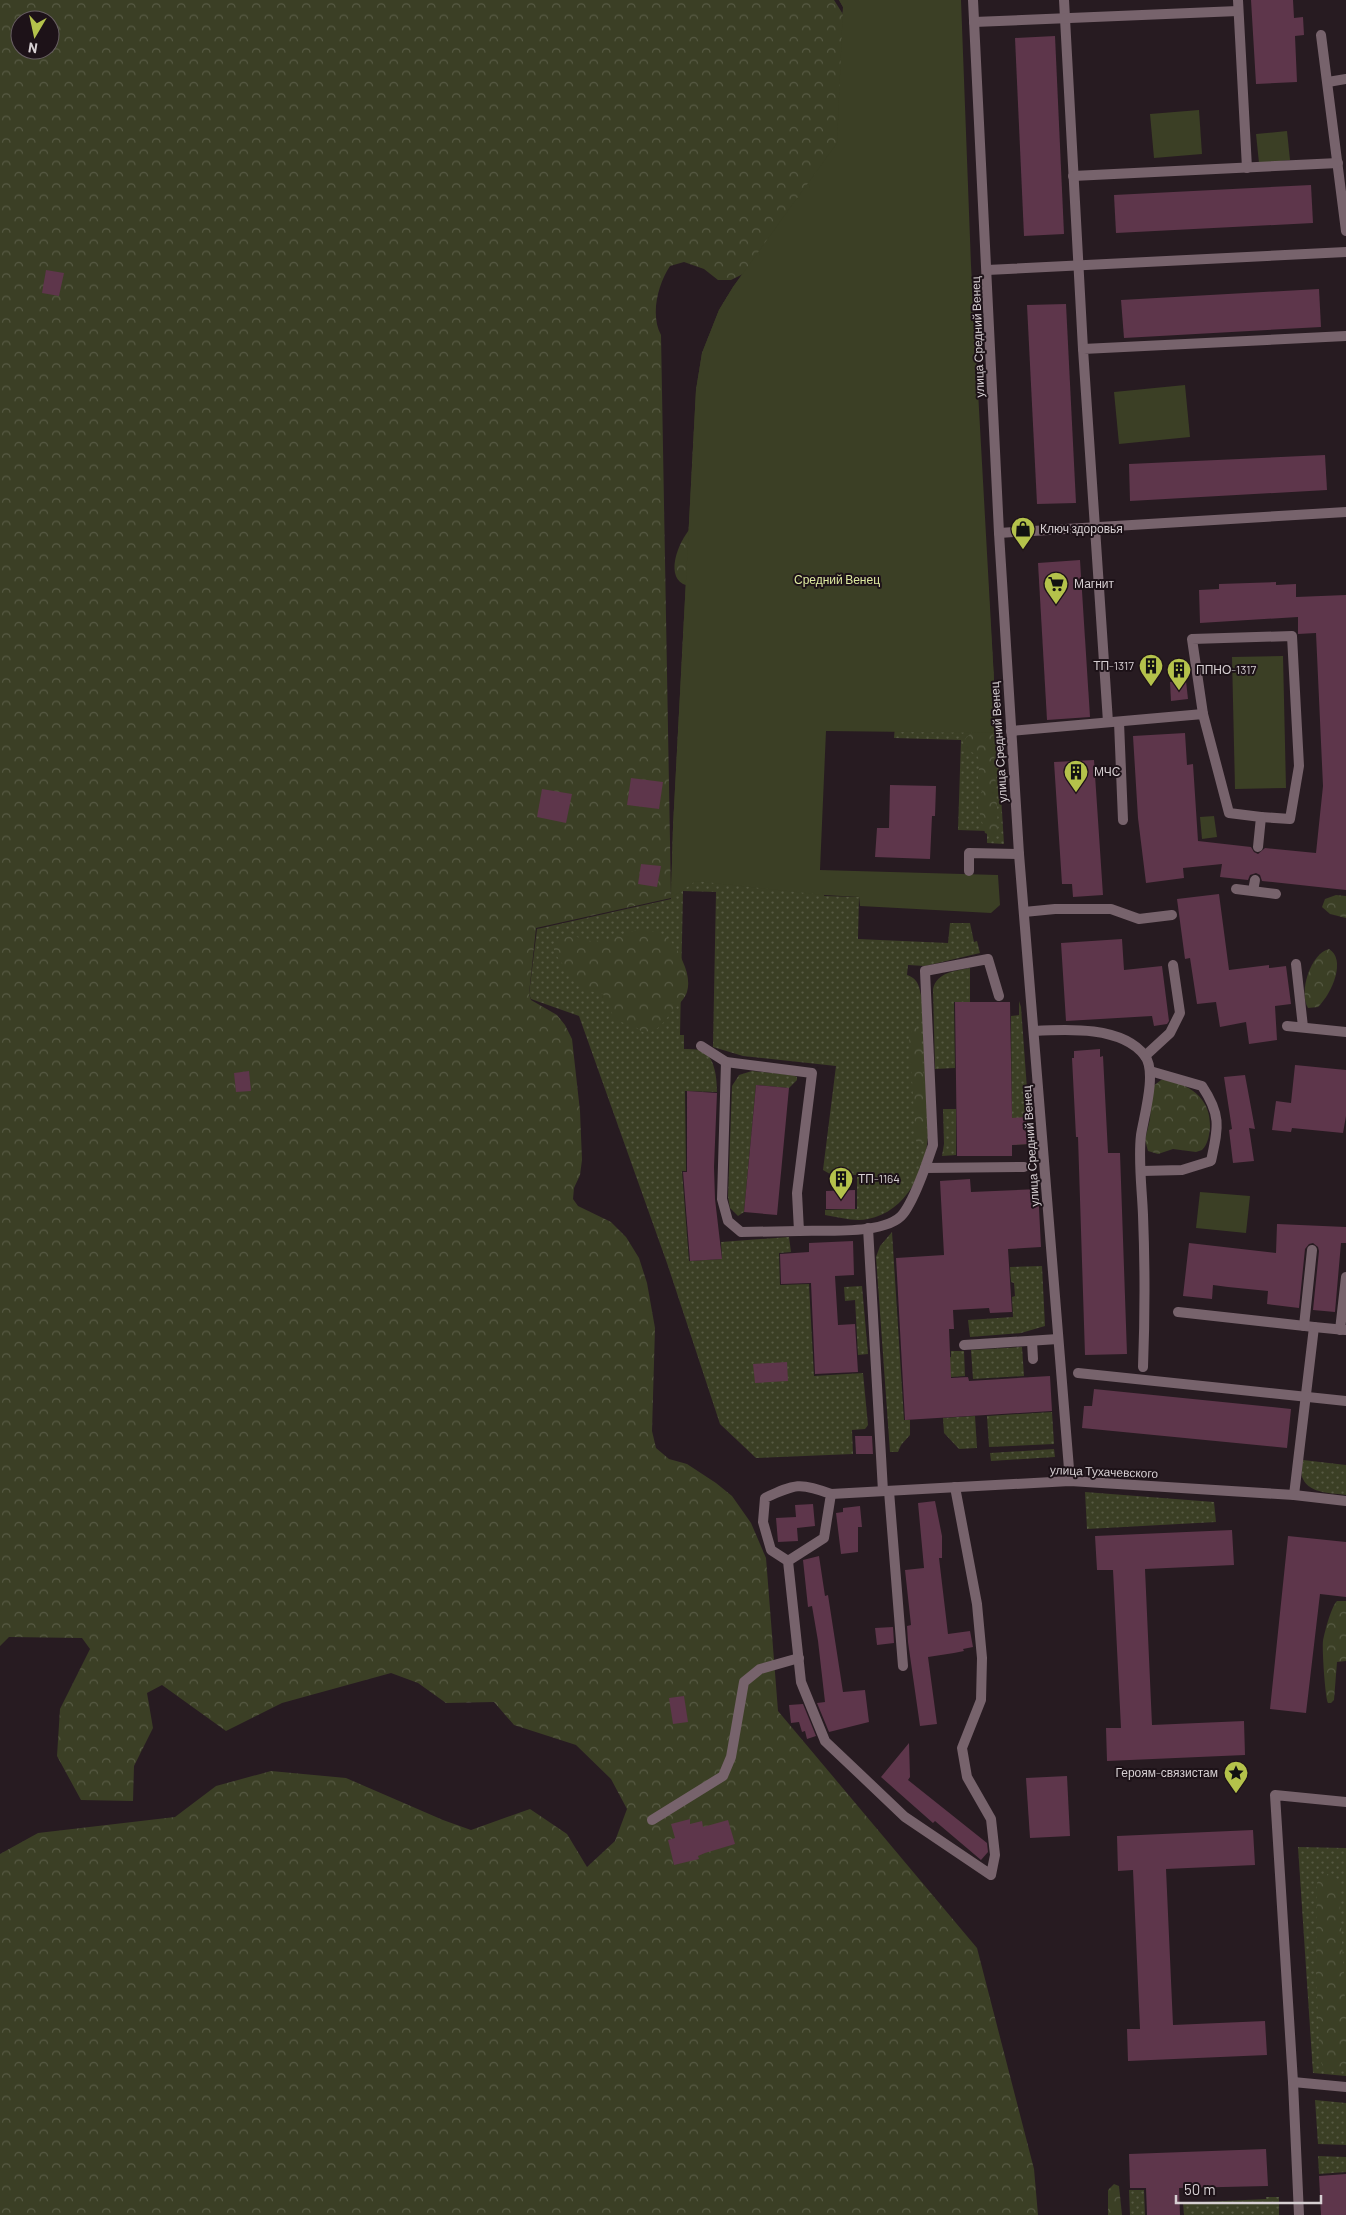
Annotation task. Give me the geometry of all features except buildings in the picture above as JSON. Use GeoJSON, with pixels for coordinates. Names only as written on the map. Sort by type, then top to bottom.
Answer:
{"type":"FeatureCollection","features":[{"type":"Feature","properties":{"kind":"street","name":"улица Средний Венец"},"geometry":{"type":"LineString","coordinates":[[973,0],[999,533],[1011,732],[1019,854],[1070,1481]]}},
{"type":"Feature","properties":{"kind":"street"},"geometry":{"type":"LineString","coordinates":[[1064,0],[1083,349],[1108,722]]}},
{"type":"Feature","properties":{"kind":"street"},"geometry":{"type":"LineString","coordinates":[[1238,0],[1247,168]]}},
{"type":"Feature","properties":{"kind":"street"},"geometry":{"type":"LineString","coordinates":[[974,22],[1238,11]]}},
{"type":"Feature","properties":{"kind":"street"},"geometry":{"type":"LineString","coordinates":[[1320,35],[1328,82],[1346,231]]}},
{"type":"Feature","properties":{"kind":"street"},"geometry":{"type":"LineString","coordinates":[[1328,82],[1346,79]]}},
{"type":"Feature","properties":{"kind":"street"},"geometry":{"type":"LineString","coordinates":[[1073,176],[1338,163]]}},
{"type":"Feature","properties":{"kind":"street"},"geometry":{"type":"LineString","coordinates":[[987,270],[1346,252]]}},
{"type":"Feature","properties":{"kind":"street"},"geometry":{"type":"LineString","coordinates":[[1083,349],[1346,337]]}},
{"type":"Feature","properties":{"kind":"street"},"geometry":{"type":"LineString","coordinates":[[999,533],[1346,512]]}},
{"type":"Feature","properties":{"kind":"street"},"geometry":{"type":"LineString","coordinates":[[1292,636],[1299,766],[1290,819],[1261,816],[1229,814],[1203,714],[1192,640],[1292,636]]}},
{"type":"Feature","properties":{"kind":"street"},"geometry":{"type":"LineString","coordinates":[[1011,732],[1203,714]]}},
{"type":"Feature","properties":{"kind":"street"},"geometry":{"type":"LineString","coordinates":[[1119,722],[1123,820]]}},
{"type":"Feature","properties":{"kind":"street"},"geometry":{"type":"LineString","coordinates":[[1258,848],[1261,816]]}},
{"type":"Feature","properties":{"kind":"street"},"geometry":{"type":"LineString","coordinates":[[969,871],[969,853],[1019,854]]}},
{"type":"Feature","properties":{"kind":"street"},"geometry":{"type":"LineString","coordinates":[[1236,889],[1254,886],[1276,894]]}},
{"type":"Feature","properties":{"kind":"street"},"geometry":{"type":"LineString","coordinates":[[1024,912],[1055,909],[1111,909],[1139,919],[1172,915]]}},
{"type":"Feature","properties":{"kind":"street"},"geometry":{"type":"LineString","coordinates":[[726,1062],[722,1199],[728,1221],[740,1232],[885,1226],[899,1218],[909,1205],[933,1145],[926,971],[988,958],[999,996]]}},
{"type":"Feature","properties":{"kind":"street"},"geometry":{"type":"LineString","coordinates":[[1296,964],[1303,1027]]}},
{"type":"Feature","properties":{"kind":"street"},"geometry":{"type":"LineString","coordinates":[[1145,1056],[1170,1033],[1180,1012],[1174,965]]}},
{"type":"Feature","properties":{"kind":"street"},"geometry":{"type":"LineString","coordinates":[[1287,1026],[1346,1032]]}},
{"type":"Feature","properties":{"kind":"street"},"geometry":{"type":"LineString","coordinates":[[1034,1031],[1091,1031],[1111,1035],[1133,1045],[1145,1056],[1150,1071],[1141,1138],[1145,1310],[1143,1367]]}},
{"type":"Feature","properties":{"kind":"street"},"geometry":{"type":"LineString","coordinates":[[702,1046],[726,1062],[812,1072],[797,1193],[799,1231]]}},
{"type":"Feature","properties":{"kind":"street"},"geometry":{"type":"LineString","coordinates":[[1142,1171],[1182,1170],[1210,1161],[1218,1131],[1214,1104],[1202,1086],[1150,1071]]}},
{"type":"Feature","properties":{"kind":"street"},"geometry":{"type":"LineString","coordinates":[[925,1168],[1024,1167]]}},
{"type":"Feature","properties":{"kind":"street"},"geometry":{"type":"LineString","coordinates":[[868,1228],[886,1491],[903,1666]]}},
{"type":"Feature","properties":{"kind":"street"},"geometry":{"type":"LineString","coordinates":[[1294,1495],[1306,1396],[1312,1250]]}},
{"type":"Feature","properties":{"kind":"street"},"geometry":{"type":"LineString","coordinates":[[1178,1312],[1343,1330],[1346,1277]]}},
{"type":"Feature","properties":{"kind":"street"},"geometry":{"type":"LineString","coordinates":[[964,1345],[1058,1339]]}},
{"type":"Feature","properties":{"kind":"street"},"geometry":{"type":"LineString","coordinates":[[1032,1341],[1033,1359]]}},
{"type":"Feature","properties":{"kind":"street"},"geometry":{"type":"LineString","coordinates":[[1078,1373],[1346,1401]]}},
{"type":"Feature","properties":{"kind":"street","name":"улица Тухачевского"},"geometry":{"type":"LineString","coordinates":[[831,1494],[1070,1481],[1346,1500]]}},
{"type":"Feature","properties":{"kind":"street"},"geometry":{"type":"LineString","coordinates":[[789,1486],[808,1486],[831,1494],[824,1538],[788,1561],[771,1550],[763,1522],[765,1498],[789,1486]]}},
{"type":"Feature","properties":{"kind":"street"},"geometry":{"type":"LineString","coordinates":[[788,1561],[801,1682],[825,1741],[905,1817],[991,1875],[995,1854],[991,1819],[967,1777],[962,1748],[981,1700],[982,1658],[977,1604],[955,1487]]}},
{"type":"Feature","properties":{"kind":"street"},"geometry":{"type":"LineString","coordinates":[[652,1820],[722,1776],[731,1757],[744,1682],[760,1669],[799,1658]]}},
{"type":"Feature","properties":{"kind":"street"},"geometry":{"type":"LineString","coordinates":[[1299,2215],[1293,2082],[1275,1795],[1346,1802]]}},
{"type":"Feature","properties":{"kind":"street"},"geometry":{"type":"LineString","coordinates":[[1293,2082],[1346,2087]]}},
{"type":"Feature","properties":{"kind":"green space"},"geometry":{"type":"Polygon","coordinates":[[[0,0],[834,0],[846,19],[871,102],[753,269],[731,280],[718,280],[704,269],[684,262],[670,266],[662,282],[657,300],[656,318],[661,335],[671,898],[536,928],[529,994],[531,1000],[557,1015],[572,1039],[580,1111],[582,1160],[573,1199],[578,1206],[611,1222],[626,1237],[639,1258],[647,1283],[655,1328],[652,1431],[656,1448],[669,1459],[687,1464],[716,1483],[732,1496],[751,1523],[766,1558],[778,1711],[977,1948],[1034,2169],[1038,2215],[0,2215],[0,1854],[38,1833],[175,1817],[216,1786],[271,1771],[346,1778],[443,1820],[471,1830],[530,1809],[567,1834],[587,1867],[615,1841],[627,1809],[611,1779],[576,1745],[514,1725],[494,1702],[446,1703],[418,1683],[391,1673],[282,1703],[226,1731],[162,1685],[147,1693],[153,1728],[134,1766],[133,1801],[81,1800],[57,1756],[60,1709],[90,1649],[82,1638],[9,1637],[0,1646],[0,0]]]}},
{"type":"Feature","properties":{"kind":"green space"},"geometry":{"type":"Polygon","coordinates":[[[839,0],[887,0],[692,817],[825,886],[824,896],[859,897],[858,939],[948,943],[950,923],[970,923],[974,942],[977,941],[980,953],[925,966],[908,965],[907,975],[916,981],[922,999],[928,1133],[924,1161],[912,1187],[893,1208],[881,1215],[858,1220],[825,1215],[825,1210],[857,1209],[857,1175],[830,1174],[823,1170],[836,1066],[743,1056],[713,1047],[716,892],[683,891],[680,1035],[684,1035],[684,1049],[700,1050],[709,1056],[716,1074],[717,1092],[685,1091],[686,1171],[682,1171],[689,1261],[722,1259],[721,1242],[789,1237],[791,1252],[779,1253],[780,1285],[809,1284],[814,1376],[863,1373],[868,1425],[865,1429],[852,1430],[853,1454],[756,1458],[720,1424],[668,1266],[579,1016],[531,999],[529,994],[537,929],[671,899],[673,827],[696,390],[702,353],[719,310],[733,287],[837,143],[843,7],[839,0]]]}},
{"type":"Feature","properties":{"kind":"green space","name":"Средний Венец"},"geometry":{"type":"Polygon","coordinates":[[[839,0],[961,0],[971,265],[997,733],[826,731],[820,870],[998,875],[1000,905],[991,913],[860,906],[859,897],[696,881],[671,898],[696,390],[702,353],[719,310],[733,287],[837,143],[843,7],[839,0]]]}},
{"type":"Feature","properties":{"kind":"green space"},"geometry":{"type":"Polygon","coordinates":[[[1199,110],[1202,154],[1154,158],[1150,114],[1199,110]]]}},
{"type":"Feature","properties":{"kind":"green space"},"geometry":{"type":"Polygon","coordinates":[[[1287,131],[1290,160],[1259,163],[1256,134],[1287,131]]]}},
{"type":"Feature","properties":{"kind":"green space"},"geometry":{"type":"Polygon","coordinates":[[[1185,385],[1190,437],[1119,444],[1114,392],[1185,385]]]}},
{"type":"Feature","properties":{"kind":"green space"},"geometry":{"type":"Polygon","coordinates":[[[693,526],[690,586],[681,583],[676,577],[675,559],[678,549],[693,526]]]}},
{"type":"Feature","properties":{"kind":"green space"},"geometry":{"type":"Polygon","coordinates":[[[985,535],[1004,844],[987,843],[987,831],[958,830],[961,740],[894,738],[904,612],[985,535]]]}},
{"type":"Feature","properties":{"kind":"green space"},"geometry":{"type":"Polygon","coordinates":[[[1283,656],[1286,788],[1235,789],[1232,657],[1283,656]]]}},
{"type":"Feature","properties":{"kind":"green space"},"geometry":{"type":"Polygon","coordinates":[[[993,730],[998,830],[992,836],[985,833],[977,803],[982,792],[978,778],[980,762],[977,755],[964,748],[963,741],[973,731],[993,730]]]}},
{"type":"Feature","properties":{"kind":"green space"},"geometry":{"type":"Polygon","coordinates":[[[1214,816],[1217,837],[1202,839],[1200,817],[1214,816]]]}},
{"type":"Feature","properties":{"kind":"green space"},"geometry":{"type":"Polygon","coordinates":[[[1336,895],[1346,896],[1346,918],[1330,914],[1322,907],[1325,899],[1336,895]]]}},
{"type":"Feature","properties":{"kind":"green space"},"geometry":{"type":"Polygon","coordinates":[[[636,930],[653,931],[666,937],[679,954],[688,980],[687,992],[682,1001],[660,1026],[647,1033],[615,1018],[603,994],[581,988],[576,984],[555,953],[554,948],[554,943],[557,939],[566,935],[597,941],[614,938],[636,930]]]}},
{"type":"Feature","properties":{"kind":"green space"},"geometry":{"type":"Polygon","coordinates":[[[1329,949],[1337,960],[1333,985],[1318,1007],[1308,1008],[1305,1001],[1305,993],[1308,974],[1317,958],[1329,949]]]}},
{"type":"Feature","properties":{"kind":"green space"},"geometry":{"type":"Polygon","coordinates":[[[970,968],[970,1002],[954,1002],[955,1068],[935,1069],[933,989],[935,983],[947,973],[970,968]]]}},
{"type":"Feature","properties":{"kind":"green space"},"geometry":{"type":"Polygon","coordinates":[[[1019,1001],[1031,1144],[1012,1145],[1011,1016],[1019,1015],[1019,1001]]]}},
{"type":"Feature","properties":{"kind":"green space"},"geometry":{"type":"Polygon","coordinates":[[[915,1027],[921,1032],[927,1139],[919,1143],[916,1141],[909,1035],[915,1027]]]}},
{"type":"Feature","properties":{"kind":"green space"},"geometry":{"type":"Polygon","coordinates":[[[752,1071],[793,1075],[797,1077],[797,1080],[789,1088],[756,1085],[744,1212],[738,1216],[730,1208],[728,1197],[732,1086],[739,1075],[752,1071]]]}},
{"type":"Feature","properties":{"kind":"green space"},"geometry":{"type":"Polygon","coordinates":[[[1169,1079],[1186,1086],[1204,1102],[1210,1118],[1210,1131],[1207,1143],[1202,1150],[1196,1152],[1173,1149],[1158,1154],[1148,1151],[1145,1140],[1150,1119],[1152,1087],[1161,1080],[1169,1079]]]}},
{"type":"Feature","properties":{"kind":"green space"},"geometry":{"type":"Polygon","coordinates":[[[943,1109],[956,1109],[956,1155],[942,1156],[944,1144],[943,1109]]]}},
{"type":"Feature","properties":{"kind":"green space"},"geometry":{"type":"Polygon","coordinates":[[[1200,1192],[1250,1196],[1246,1233],[1196,1228],[1200,1192]]]}},
{"type":"Feature","properties":{"kind":"green space"},"geometry":{"type":"Polygon","coordinates":[[[892,1232],[904,1420],[910,1420],[910,1435],[901,1445],[898,1452],[890,1452],[876,1257],[880,1246],[892,1232]]]}},
{"type":"Feature","properties":{"kind":"green space"},"geometry":{"type":"Polygon","coordinates":[[[1042,1266],[1045,1326],[1021,1333],[970,1337],[968,1320],[1013,1317],[1012,1297],[1015,1296],[1014,1283],[1011,1282],[1010,1267],[1042,1266]]]}},
{"type":"Feature","properties":{"kind":"green space"},"geometry":{"type":"Polygon","coordinates":[[[862,1286],[868,1354],[858,1355],[855,1300],[845,1301],[844,1287],[862,1286]]]}},
{"type":"Feature","properties":{"kind":"green space"},"geometry":{"type":"Polygon","coordinates":[[[1022,1347],[1024,1376],[973,1379],[971,1350],[1022,1347]]]}},
{"type":"Feature","properties":{"kind":"green space"},"geometry":{"type":"Polygon","coordinates":[[[951,1351],[964,1351],[965,1376],[937,1378],[935,1358],[951,1357],[951,1351]]]}},
{"type":"Feature","properties":{"kind":"green space"},"geometry":{"type":"Polygon","coordinates":[[[1052,1412],[1054,1444],[989,1447],[987,1416],[1052,1412]]]}},
{"type":"Feature","properties":{"kind":"green space"},"geometry":{"type":"Polygon","coordinates":[[[975,1416],[977,1448],[959,1449],[944,1433],[943,1418],[975,1416]]]}},
{"type":"Feature","properties":{"kind":"green space"},"geometry":{"type":"Polygon","coordinates":[[[1054,1449],[1055,1457],[991,1461],[990,1453],[1054,1449]]]}},
{"type":"Feature","properties":{"kind":"green space"},"geometry":{"type":"Polygon","coordinates":[[[1303,1460],[1346,1465],[1346,1495],[1322,1492],[1306,1484],[1301,1470],[1303,1460]]]}},
{"type":"Feature","properties":{"kind":"green space"},"geometry":{"type":"Polygon","coordinates":[[[1085,1492],[1214,1502],[1216,1522],[1087,1529],[1085,1492]]]}},
{"type":"Feature","properties":{"kind":"green space"},"geometry":{"type":"Polygon","coordinates":[[[1337,1601],[1346,1601],[1346,1661],[1337,1662],[1334,1700],[1328,1703],[1323,1641],[1330,1614],[1337,1601]]]}},
{"type":"Feature","properties":{"kind":"green space"},"geometry":{"type":"Polygon","coordinates":[[[1298,1847],[1346,1848],[1346,2076],[1313,2073],[1298,1847]]]}},
{"type":"Feature","properties":{"kind":"green space"},"geometry":{"type":"Polygon","coordinates":[[[1328,1874],[1338,1879],[1339,1885],[1346,2019],[1346,2065],[1339,2070],[1333,2071],[1324,2068],[1320,2060],[1316,1973],[1317,1883],[1321,1876],[1328,1874]]]}},
{"type":"Feature","properties":{"kind":"green space"},"geometry":{"type":"Polygon","coordinates":[[[1315,2100],[1346,2103],[1346,2145],[1318,2144],[1315,2100]]]}},
{"type":"Feature","properties":{"kind":"green space"},"geometry":{"type":"Polygon","coordinates":[[[1318,2156],[1346,2157],[1346,2172],[1319,2174],[1318,2156]]]}},
{"type":"Feature","properties":{"kind":"green space"},"geometry":{"type":"Polygon","coordinates":[[[1114,2184],[1119,2186],[1122,2215],[1108,2215],[1108,2190],[1114,2184]]]}},
{"type":"Feature","properties":{"kind":"green space"},"geometry":{"type":"Polygon","coordinates":[[[1129,2190],[1144,2190],[1145,2215],[1130,2215],[1129,2190]]]}},
{"type":"Feature","properties":{"kind":"green space"},"geometry":{"type":"Polygon","coordinates":[[[1266,2197],[1279,2197],[1279,2215],[1184,2215],[1183,2203],[1266,2199],[1266,2197]]]}},
{"type":"Feature","properties":{"kind":"place","name":"Ключ здоровья"},"geometry":{"type":"Point","coordinates":[1023,550]}},
{"type":"Feature","properties":{"kind":"place","name":"Магнит"},"geometry":{"type":"Point","coordinates":[1056,605]}},
{"type":"Feature","properties":{"kind":"place","name":"ТП-1317"},"geometry":{"type":"Point","coordinates":[1151,687]}},
{"type":"Feature","properties":{"kind":"place","name":"ППНО-1317"},"geometry":{"type":"Point","coordinates":[1179,691]}},
{"type":"Feature","properties":{"kind":"place","name":"МЧС"},"geometry":{"type":"Point","coordinates":[1076,793]}},
{"type":"Feature","properties":{"kind":"place","name":"ТП-1164"},"geometry":{"type":"Point","coordinates":[841,1200]}},
{"type":"Feature","properties":{"kind":"place","name":"Героям-связистам"},"geometry":{"type":"Point","coordinates":[1236,1794]}}]}
